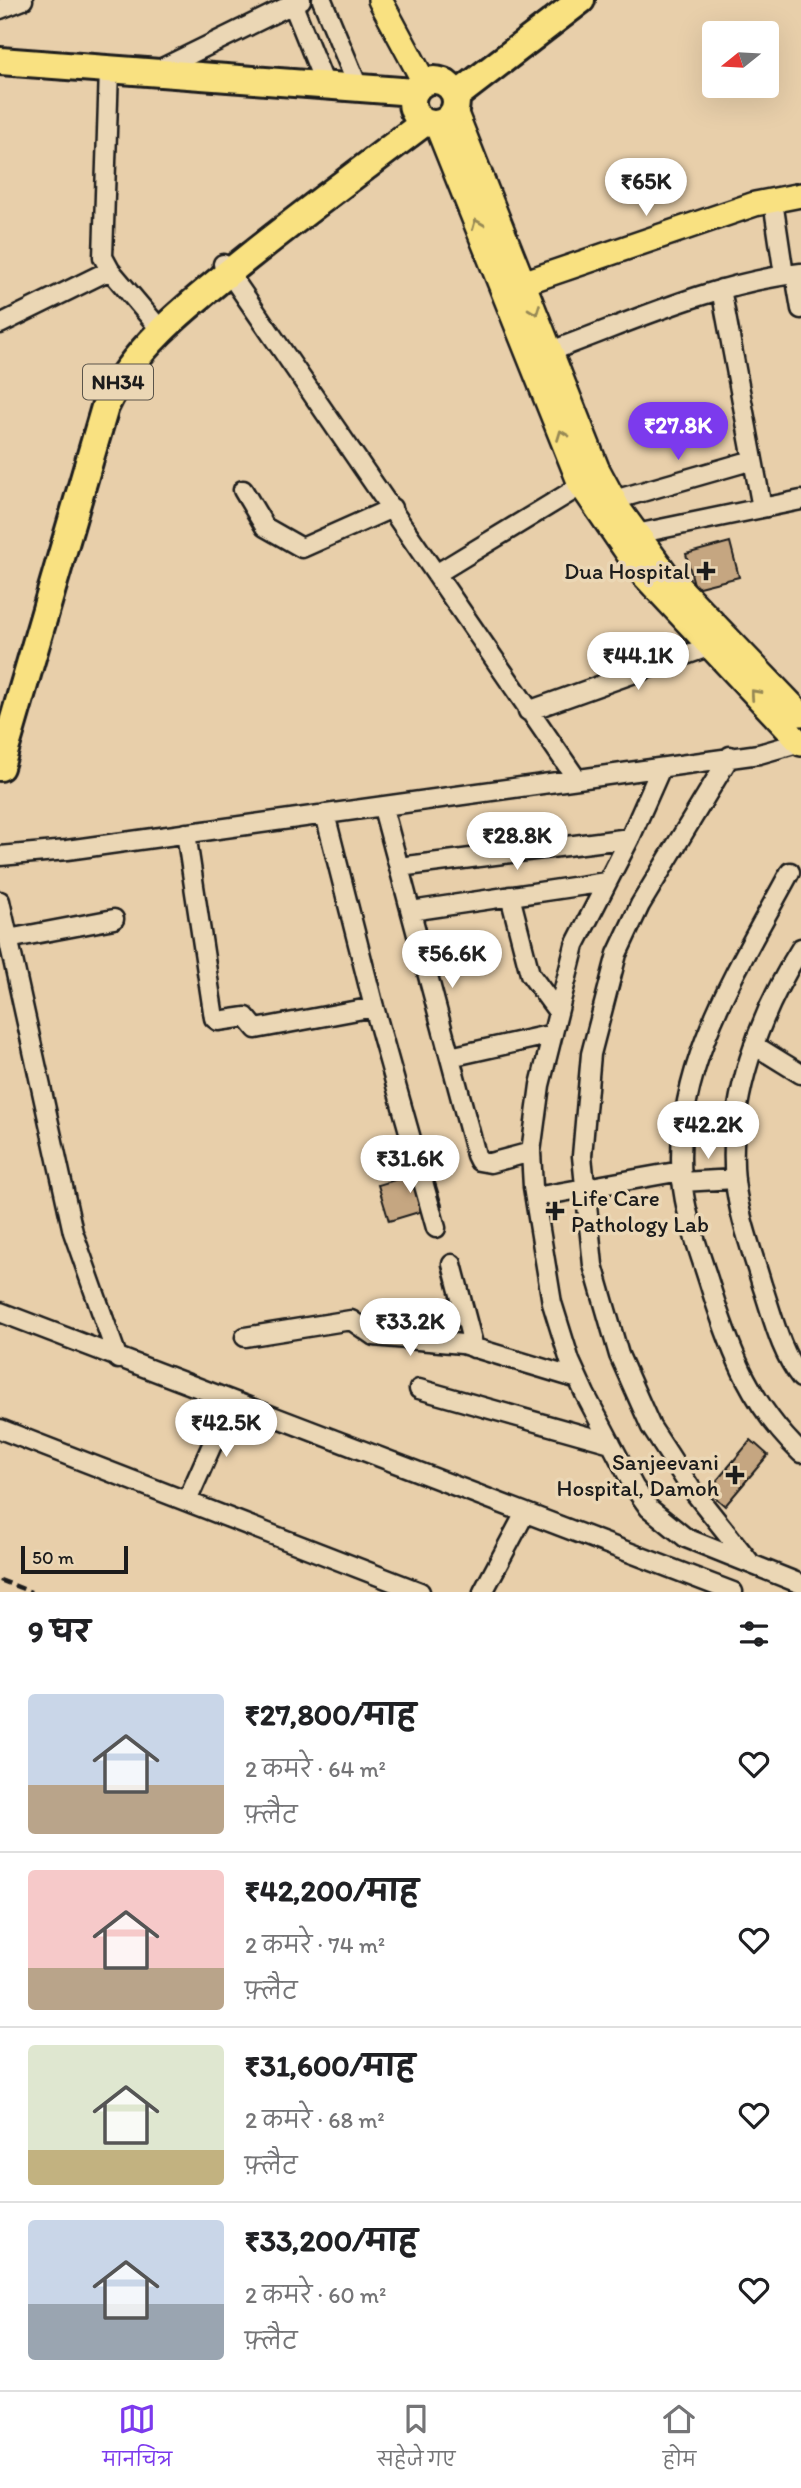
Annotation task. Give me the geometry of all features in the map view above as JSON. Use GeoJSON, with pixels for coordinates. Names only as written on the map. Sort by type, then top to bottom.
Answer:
{"type":"FeatureCollection","features":[{"type":"Feature","properties":{"kind":"highway","name":"NH34"},"geometry":{"type":"LineString","coordinates":[[434,103],[557,0]]}},
{"type":"Feature","properties":{"kind":"highway","name":"NH34"},"geometry":{"type":"LineString","coordinates":[[0,767],[105,407],[120,379],[139,355],[225,268],[316,186],[581,0]]}},
{"type":"Feature","properties":{"kind":"highway"},"geometry":{"type":"LineString","coordinates":[[0,61],[359,89],[434,103]]}},
{"type":"Feature","properties":{"kind":"highway","name":"NH34"},"geometry":{"type":"LineString","coordinates":[[0,732],[98,388],[107,374],[155,322],[225,268]]}},
{"type":"Feature","properties":{"kind":"main road"},"geometry":{"type":"LineString","coordinates":[[380,0],[434,103],[513,286],[590,480],[628,539]]}},
{"type":"Feature","properties":{"kind":"main road"},"geometry":{"type":"LineString","coordinates":[[513,286],[755,204],[801,195]]}},
{"type":"Feature","properties":{"kind":"main road"},"geometry":{"type":"LineString","coordinates":[[513,286],[551,351],[554,388]]}},
{"type":"Feature","properties":{"kind":"main road"},"geometry":{"type":"LineString","coordinates":[[590,480],[614,500],[642,573],[801,714]]}},
{"type":"Feature","properties":{"kind":"main road"},"geometry":{"type":"LineString","coordinates":[[719,640],[801,743]]}},
{"type":"Feature","properties":{"kind":"street"},"geometry":{"type":"LineString","coordinates":[[0,9],[23,0]]}},
{"type":"Feature","properties":{"kind":"street"},"geometry":{"type":"LineString","coordinates":[[322,0],[359,89]]}},
{"type":"Feature","properties":{"kind":"street"},"geometry":{"type":"LineString","coordinates":[[153,73],[295,1],[326,87]]}},
{"type":"Feature","properties":{"kind":"street"},"geometry":{"type":"LineString","coordinates":[[108,69],[102,247],[110,270],[155,322]]}},
{"type":"Feature","properties":{"kind":"street"},"geometry":{"type":"LineString","coordinates":[[773,201],[801,309]]}},
{"type":"Feature","properties":{"kind":"street"},"geometry":{"type":"LineString","coordinates":[[225,268],[576,778]]}},
{"type":"Feature","properties":{"kind":"street"},"geometry":{"type":"LineString","coordinates":[[0,324],[110,270]]}},
{"type":"Feature","properties":{"kind":"street"},"geometry":{"type":"LineString","coordinates":[[551,351],[722,289],[793,274]]}},
{"type":"Feature","properties":{"kind":"street"},"geometry":{"type":"LineString","coordinates":[[722,289],[762,508]]}},
{"type":"Feature","properties":{"kind":"street"},"geometry":{"type":"LineString","coordinates":[[614,500],[753,460]]}},
{"type":"Feature","properties":{"kind":"street"},"geometry":{"type":"LineString","coordinates":[[436,574],[590,480]]}},
{"type":"Feature","properties":{"kind":"street"},"geometry":{"type":"LineString","coordinates":[[243,490],[265,527],[302,548],[392,508]]}},
{"type":"Feature","properties":{"kind":"street"},"geometry":{"type":"LineString","coordinates":[[628,539],[801,500]]}},
{"type":"Feature","properties":{"kind":"street"},"geometry":{"type":"LineString","coordinates":[[528,710],[719,640]]}},
{"type":"Feature","properties":{"kind":"street"},"geometry":{"type":"LineString","coordinates":[[0,856],[661,768],[779,750],[801,743]]}},
{"type":"Feature","properties":{"kind":"street"},"geometry":{"type":"LineString","coordinates":[[730,756],[640,905],[617,954],[592,1054],[582,1156],[593,1265],[620,1355],[646,1415],[690,1487],[751,1564]]}},
{"type":"Feature","properties":{"kind":"street"},"geometry":{"type":"LineString","coordinates":[[661,768],[630,838],[575,945],[534,1117],[531,1152],[535,1197],[552,1303],[578,1379],[634,1487],[664,1523],[686,1538],[801,1584]]}},
{"type":"Feature","properties":{"kind":"street"},"geometry":{"type":"LineString","coordinates":[[383,807],[479,1160],[490,1163],[531,1152]]}},
{"type":"Feature","properties":{"kind":"street"},"geometry":{"type":"LineString","coordinates":[[325,814],[374,1007],[436,1228]]}},
{"type":"Feature","properties":{"kind":"street"},"geometry":{"type":"LineString","coordinates":[[186,833],[214,1018],[218,1021],[246,1017],[256,1029],[374,1007]]}},
{"type":"Feature","properties":{"kind":"street"},"geometry":{"type":"LineString","coordinates":[[399,867],[630,838]]}},
{"type":"Feature","properties":{"kind":"street"},"geometry":{"type":"LineString","coordinates":[[790,872],[726,993],[710,1030],[682,1120],[681,1176],[691,1223],[742,1377],[764,1410],[801,1453]]}},
{"type":"Feature","properties":{"kind":"street"},"geometry":{"type":"LineString","coordinates":[[411,911],[606,882]]}},
{"type":"Feature","properties":{"kind":"street"},"geometry":{"type":"LineString","coordinates":[[510,896],[530,974],[558,1012]]}},
{"type":"Feature","properties":{"kind":"street"},"geometry":{"type":"LineString","coordinates":[[0,901],[70,1221],[118,1359]]}},
{"type":"Feature","properties":{"kind":"street"},"geometry":{"type":"LineString","coordinates":[[8,939],[114,919]]}},
{"type":"Feature","properties":{"kind":"street"},"geometry":{"type":"LineString","coordinates":[[801,948],[754,1045],[738,1116],[735,1179],[741,1216],[779,1337],[801,1378]]}},
{"type":"Feature","properties":{"kind":"street"},"geometry":{"type":"LineString","coordinates":[[450,1057],[553,1034]]}},
{"type":"Feature","properties":{"kind":"street"},"geometry":{"type":"LineString","coordinates":[[754,1045],[801,1074]]}},
{"type":"Feature","properties":{"kind":"street"},"geometry":{"type":"LineString","coordinates":[[535,1197],[681,1176],[735,1179]]}},
{"type":"Feature","properties":{"kind":"street"},"geometry":{"type":"LineString","coordinates":[[452,1264],[474,1348]]}},
{"type":"Feature","properties":{"kind":"street"},"geometry":{"type":"LineString","coordinates":[[0,1311],[118,1359],[733,1592]]}},
{"type":"Feature","properties":{"kind":"street"},"geometry":{"type":"LineString","coordinates":[[245,1337],[351,1320],[374,1336],[453,1342],[578,1379]]}},
{"type":"Feature","properties":{"kind":"street"},"geometry":{"type":"LineString","coordinates":[[419,1389],[611,1443]]}},
{"type":"Feature","properties":{"kind":"street"},"geometry":{"type":"LineString","coordinates":[[187,1501],[231,1402]]}},
{"type":"Feature","properties":{"kind":"street"},"geometry":{"type":"LineString","coordinates":[[0,1429],[420,1592]]}},
{"type":"Feature","properties":{"kind":"street"},"geometry":{"type":"LineString","coordinates":[[483,1592],[525,1513]]}},
{"type":"Feature","properties":{"kind":"building"},"geometry":{"type":"Polygon","coordinates":[[[730,542],[739,577],[695,588],[686,554],[730,542]]]}},
{"type":"Feature","properties":{"kind":"building"},"geometry":{"type":"Polygon","coordinates":[[[431,1169],[442,1205],[389,1221],[378,1185],[431,1169]]]}},
{"type":"Feature","properties":{"kind":"building"},"geometry":{"type":"Polygon","coordinates":[[[751,1440],[768,1455],[725,1506],[708,1491],[751,1440]]]}},
{"type":"Feature","properties":{"kind":"railway"},"geometry":{"type":"LineString","coordinates":[[0,1580],[31,1592]]}},
{"type":"Feature","properties":{"kind":"place","name":"Dua Hospital"},"geometry":{"type":"Point","coordinates":[706,571]}},
{"type":"Feature","properties":{"kind":"place","name":"Life Care Pathology Lab"},"geometry":{"type":"Point","coordinates":[555,1211]}},
{"type":"Feature","properties":{"kind":"place","name":"Sanjeevani Hospital, Damoh"},"geometry":{"type":"Point","coordinates":[735,1475]}}]}
